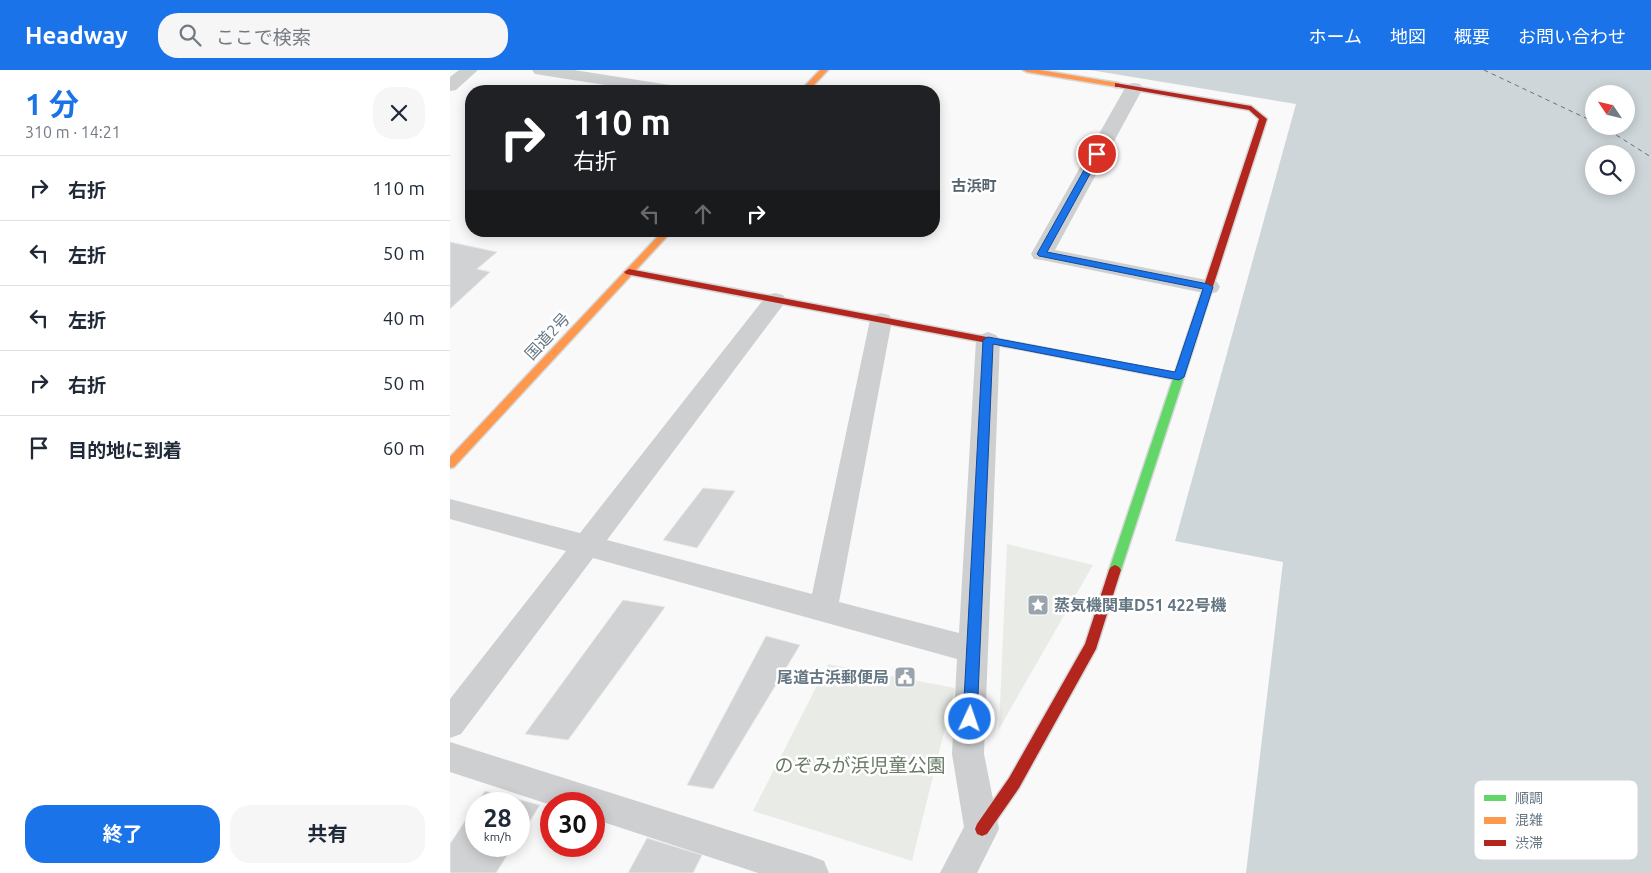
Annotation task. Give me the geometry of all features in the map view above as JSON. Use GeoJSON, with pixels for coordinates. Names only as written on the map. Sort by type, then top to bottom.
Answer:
{"type":"FeatureCollection","features":[{"type":"Feature","properties":{"kind":"main road"},"geometry":{"type":"LineString","coordinates":[[810,85],[824,70]]}},
{"type":"Feature","properties":{"kind":"main road"},"geometry":{"type":"LineString","coordinates":[[982,829],[1014,783],[1091,646],[1263,119],[1251,108],[1027,70]]}},
{"type":"Feature","properties":{"kind":"main road","name":"国道2号"},"geometry":{"type":"LineString","coordinates":[[450,464],[662,237]]}},
{"type":"Feature","properties":{"kind":"main road"},"geometry":{"type":"LineString","coordinates":[[629,272],[1179,377]]}},
{"type":"Feature","properties":{"kind":"street"},"geometry":{"type":"LineString","coordinates":[[450,86],[469,70]]}},
{"type":"Feature","properties":{"kind":"street"},"geometry":{"type":"LineString","coordinates":[[541,70],[637,85]]}},
{"type":"Feature","properties":{"kind":"street"},"geometry":{"type":"LineString","coordinates":[[1134,88],[1042,254],[1208,287]]}},
{"type":"Feature","properties":{"kind":"street"},"geometry":{"type":"LineString","coordinates":[[450,724],[775,300]]}},
{"type":"Feature","properties":{"kind":"street"},"geometry":{"type":"LineString","coordinates":[[823,610],[881,320]]}},
{"type":"Feature","properties":{"kind":"street"},"geometry":{"type":"LineString","coordinates":[[958,873],[982,829],[968,754],[988,340]]}},
{"type":"Feature","properties":{"kind":"street"},"geometry":{"type":"LineString","coordinates":[[450,510],[973,650]]}},
{"type":"Feature","properties":{"kind":"street"},"geometry":{"type":"LineString","coordinates":[[450,757],[812,873]]}},
{"type":"Feature","properties":{"kind":"green space"},"geometry":{"type":"Polygon","coordinates":[[[1007,544],[1093,565],[999,729],[999,728],[1007,544]]]}},
{"type":"Feature","properties":{"kind":"green space","name":"のぞみが浜児童公園"},"geometry":{"type":"Polygon","coordinates":[[[828,664],[955,688],[912,861],[753,811],[828,664]]]}},
{"type":"Feature","properties":{"kind":"shaded area"},"geometry":{"type":"Polygon","coordinates":[[[1090,70],[1651,70],[1651,873],[1246,873],[1283,562],[1175,541],[1296,104],[1090,70]]]}},
{"type":"Feature","properties":{"kind":"building"},"geometry":{"type":"Polygon","coordinates":[[[450,242],[497,252],[477,269],[490,272],[450,309],[450,242]]]}},
{"type":"Feature","properties":{"kind":"building"},"geometry":{"type":"Polygon","coordinates":[[[703,488],[735,491],[697,548],[663,540],[703,488]]]}},
{"type":"Feature","properties":{"kind":"building"},"geometry":{"type":"Polygon","coordinates":[[[623,600],[665,607],[568,740],[525,734],[623,600]]]}},
{"type":"Feature","properties":{"kind":"building"},"geometry":{"type":"Polygon","coordinates":[[[766,636],[800,645],[713,789],[687,785],[766,636]]]}},
{"type":"Feature","properties":{"kind":"building"},"geometry":{"type":"Polygon","coordinates":[[[530,802],[540,805],[530,821],[530,802]]]}},
{"type":"Feature","properties":{"kind":"building"},"geometry":{"type":"Polygon","coordinates":[[[465,821],[465,857],[506,857],[496,873],[450,873],[450,844],[465,821]]]}},
{"type":"Feature","properties":{"kind":"building"},"geometry":{"type":"Polygon","coordinates":[[[647,838],[702,855],[693,873],[628,873],[647,838]]]}},
{"type":"Feature","properties":{"kind":"ferry route"},"geometry":{"type":"LineString","coordinates":[[1484,70],[1585,118]]}},
{"type":"Feature","properties":{"kind":"ferry route"},"geometry":{"type":"LineString","coordinates":[[1616,135],[1651,157]]}},
{"type":"Feature","properties":{"kind":"traffic: fast"},"geometry":{"type":"LineString","coordinates":[[1115,570],[1193,334]]}},
{"type":"Feature","properties":{"kind":"traffic: slow"},"geometry":{"type":"LineString","coordinates":[[810,85],[824,70]]}},
{"type":"Feature","properties":{"kind":"traffic: slow"},"geometry":{"type":"LineString","coordinates":[[1027,70],[1118,85]]}},
{"type":"Feature","properties":{"kind":"traffic: slow"},"geometry":{"type":"LineString","coordinates":[[450,464],[662,237]]}},
{"type":"Feature","properties":{"kind":"traffic: slow"},"geometry":{"type":"LineString","coordinates":[[1008,344],[1179,377]]}},
{"type":"Feature","properties":{"kind":"traffic: jam"},"geometry":{"type":"LineString","coordinates":[[1118,85],[1251,108],[1263,119],[1193,334]]}},
{"type":"Feature","properties":{"kind":"traffic: jam"},"geometry":{"type":"LineString","coordinates":[[629,272],[1008,344]]}},
{"type":"Feature","properties":{"kind":"traffic: jam"},"geometry":{"type":"LineString","coordinates":[[982,829],[1014,783],[1091,645],[1115,570]]}},
{"type":"Feature","properties":{"kind":"place","name":"蒸気機関車D51 422号機"},"geometry":{"type":"Point","coordinates":[1038,605]}},
{"type":"Feature","properties":{"kind":"place","name":"尾道古浜郵便局"},"geometry":{"type":"Point","coordinates":[905,677]}},
{"type":"Feature","properties":{"kind":"district","name":"古浜町"},"geometry":{"type":"Point","coordinates":[974,185]}},
{"type":"Feature","properties":{"kind":"route"},"geometry":{"type":"LineString","coordinates":[[970,719],[988,340],[1179,377],[1208,287],[1042,254],[1097,154]]}}]}
